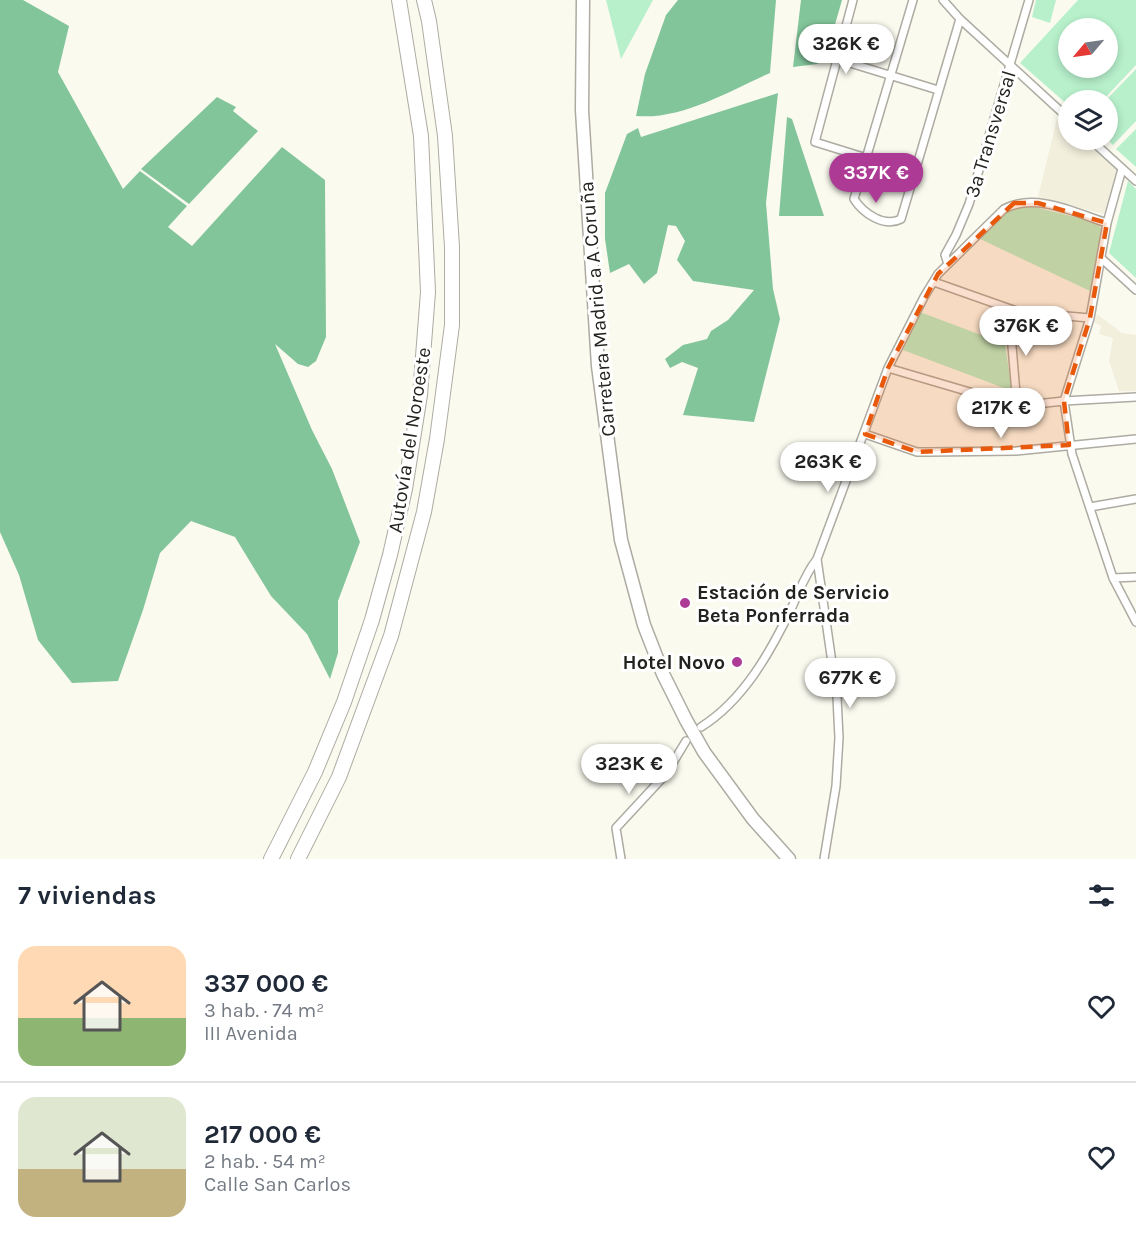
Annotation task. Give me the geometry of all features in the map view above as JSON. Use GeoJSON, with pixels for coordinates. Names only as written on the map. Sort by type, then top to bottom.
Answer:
{"type":"FeatureCollection","features":[{"type":"Feature","properties":{"kind":"highway","name":"Autovía del Noroeste"},"geometry":{"type":"LineString","coordinates":[[271,859],[315,772],[344,702],[372,620],[400,511],[420,395],[428,292],[421,136],[399,0]]}},
{"type":"Feature","properties":{"kind":"highway","name":"Autovía del Noroeste"},"geometry":{"type":"LineString","coordinates":[[298,859],[339,777],[391,636],[424,512],[437,439],[452,325],[452,247],[445,136],[424,0]]}},
{"type":"Feature","properties":{"kind":"highway","name":"Carretera Madrid a A Coruña"},"geometry":{"type":"LineString","coordinates":[[583,0],[582,111],[598,366],[621,540],[641,618],[663,674],[686,720],[704,753],[753,819],[789,859]]}},
{"type":"Feature","properties":{"kind":"street"},"geometry":{"type":"LineString","coordinates":[[853,0],[815,142],[915,173]]}},
{"type":"Feature","properties":{"kind":"street"},"geometry":{"type":"LineString","coordinates":[[913,0],[854,199],[866,213],[882,220],[894,223],[901,219],[960,19]]}},
{"type":"Feature","properties":{"kind":"street"},"geometry":{"type":"LineString","coordinates":[[943,0],[960,19],[1058,109]]}},
{"type":"Feature","properties":{"kind":"street","name":"3ª Transversal"},"geometry":{"type":"LineString","coordinates":[[948,264],[945,255],[969,204],[1029,0]]}},
{"type":"Feature","properties":{"kind":"street"},"geometry":{"type":"LineString","coordinates":[[837,59],[938,90]]}},
{"type":"Feature","properties":{"kind":"street"},"geometry":{"type":"LineString","coordinates":[[1102,150],[1136,181]]}},
{"type":"Feature","properties":{"kind":"street"},"geometry":{"type":"LineString","coordinates":[[1122,169],[1107,224],[1090,318],[1064,401],[1069,445],[1113,578],[1136,622]]}},
{"type":"Feature","properties":{"kind":"street"},"geometry":{"type":"LineString","coordinates":[[701,727],[718,714],[753,677],[772,646],[807,572],[817,559],[888,368],[924,297],[948,264],[1004,209],[1014,203],[1029,202],[1062,208],[1107,224]]}},
{"type":"Feature","properties":{"kind":"street"},"geometry":{"type":"LineString","coordinates":[[1101,258],[1136,290]]}},
{"type":"Feature","properties":{"kind":"street"},"geometry":{"type":"LineString","coordinates":[[934,282],[1009,310],[1090,318]]}},
{"type":"Feature","properties":{"kind":"street"},"geometry":{"type":"LineString","coordinates":[[1009,310],[1017,406]]}},
{"type":"Feature","properties":{"kind":"street"},"geometry":{"type":"LineString","coordinates":[[888,368],[1017,406],[1136,397]]}},
{"type":"Feature","properties":{"kind":"street"},"geometry":{"type":"LineString","coordinates":[[865,434],[917,452],[1016,451],[1136,439]]}},
{"type":"Feature","properties":{"kind":"street"},"geometry":{"type":"LineString","coordinates":[[1090,507],[1136,499]]}},
{"type":"Feature","properties":{"kind":"street"},"geometry":{"type":"LineString","coordinates":[[817,559],[837,697],[839,738],[836,786],[824,859]]}},
{"type":"Feature","properties":{"kind":"street"},"geometry":{"type":"LineString","coordinates":[[1113,578],[1136,577]]}},
{"type":"Feature","properties":{"kind":"street"},"geometry":{"type":"LineString","coordinates":[[621,859],[616,828],[666,774],[686,741]]}},
{"type":"Feature","properties":{"kind":"highlighted area"},"geometry":{"type":"Polygon","coordinates":[[[1014,203],[1038,203],[1107,223],[1090,318],[1064,401],[1069,445],[917,452],[865,434],[888,368],[938,274],[1014,203]]]}},
{"type":"Feature","properties":{"kind":"shaded area"},"geometry":{"type":"Polygon","coordinates":[[[1057,119],[1058,150],[1093,150],[1117,169],[1104,214],[1038,197],[1057,119]]]}},
{"type":"Feature","properties":{"kind":"shaded area"},"geometry":{"type":"Polygon","coordinates":[[[1097,314],[1122,333],[1136,335],[1136,391],[1119,391],[1109,361],[1113,338],[1099,334],[1101,326],[1094,322],[1097,314]]]}},
{"type":"Feature","properties":{"kind":"green space"},"geometry":{"type":"Polygon","coordinates":[[[0,0],[23,0],[69,26],[58,72],[123,189],[140,171],[187,206],[168,227],[192,246],[282,147],[325,180],[326,337],[316,361],[308,367],[298,364],[275,344],[312,430],[332,469],[360,542],[338,601],[338,653],[330,679],[307,634],[271,596],[235,537],[191,521],[160,553],[118,681],[72,683],[38,640],[19,575],[0,532],[0,0]]]}},
{"type":"Feature","properties":{"kind":"green space"},"geometry":{"type":"Polygon","coordinates":[[[606,0],[653,0],[621,59],[606,0]]]}},
{"type":"Feature","properties":{"kind":"green space"},"geometry":{"type":"Polygon","coordinates":[[[678,0],[776,0],[770,73],[688,109],[653,116],[636,116],[645,74],[666,15],[678,0]]]}},
{"type":"Feature","properties":{"kind":"green space"},"geometry":{"type":"Polygon","coordinates":[[[801,0],[842,0],[830,42],[838,44],[835,54],[817,64],[793,67],[801,0]]]}},
{"type":"Feature","properties":{"kind":"green space"},"geometry":{"type":"Polygon","coordinates":[[[1036,0],[1056,0],[1050,23],[1032,17],[1036,0]]]}},
{"type":"Feature","properties":{"kind":"green space"},"geometry":{"type":"Polygon","coordinates":[[[1078,0],[1136,0],[1136,65],[1112,90],[1058,90],[1058,96],[1020,63],[1058,22],[1058,78],[1118,78],[1118,18],[1061,18],[1078,0]]]}},
{"type":"Feature","properties":{"kind":"green space"},"geometry":{"type":"Polygon","coordinates":[[[1136,69],[1136,121],[1118,140],[1118,90],[1116,90],[1136,69]]]}},
{"type":"Feature","properties":{"kind":"green space"},"geometry":{"type":"Polygon","coordinates":[[[778,93],[766,203],[773,289],[780,319],[754,422],[683,415],[698,368],[682,362],[670,368],[665,359],[683,345],[707,339],[711,331],[728,320],[754,290],[693,281],[677,260],[685,241],[676,226],[668,225],[657,273],[644,284],[629,264],[610,273],[605,239],[605,193],[627,134],[638,128],[641,137],[778,93]]]}},
{"type":"Feature","properties":{"kind":"green space"},"geometry":{"type":"Polygon","coordinates":[[[217,97],[236,107],[233,111],[258,131],[189,204],[141,169],[217,97]]]}},
{"type":"Feature","properties":{"kind":"green space"},"geometry":{"type":"Polygon","coordinates":[[[787,117],[792,119],[824,216],[779,216],[787,117]]]}},
{"type":"Feature","properties":{"kind":"green space"},"geometry":{"type":"Polygon","coordinates":[[[1136,129],[1136,167],[1117,150],[1136,129]]]}},
{"type":"Feature","properties":{"kind":"green space"},"geometry":{"type":"Polygon","coordinates":[[[1128,181],[1136,189],[1136,278],[1109,253],[1128,181]]]}},
{"type":"Feature","properties":{"kind":"green space"},"geometry":{"type":"Polygon","coordinates":[[[1026,205],[1079,218],[1100,226],[1090,291],[978,238],[1007,211],[1026,205]]]}},
{"type":"Feature","properties":{"kind":"green space"},"geometry":{"type":"Polygon","coordinates":[[[920,312],[1005,344],[1012,391],[903,350],[920,312]]]}},
{"type":"Feature","properties":{"kind":"place","name":"Estación de Servicio Beta Ponferrada"},"geometry":{"type":"Point","coordinates":[685,603]}},
{"type":"Feature","properties":{"kind":"place","name":"Hotel Novo"},"geometry":{"type":"Point","coordinates":[737,662]}}]}
